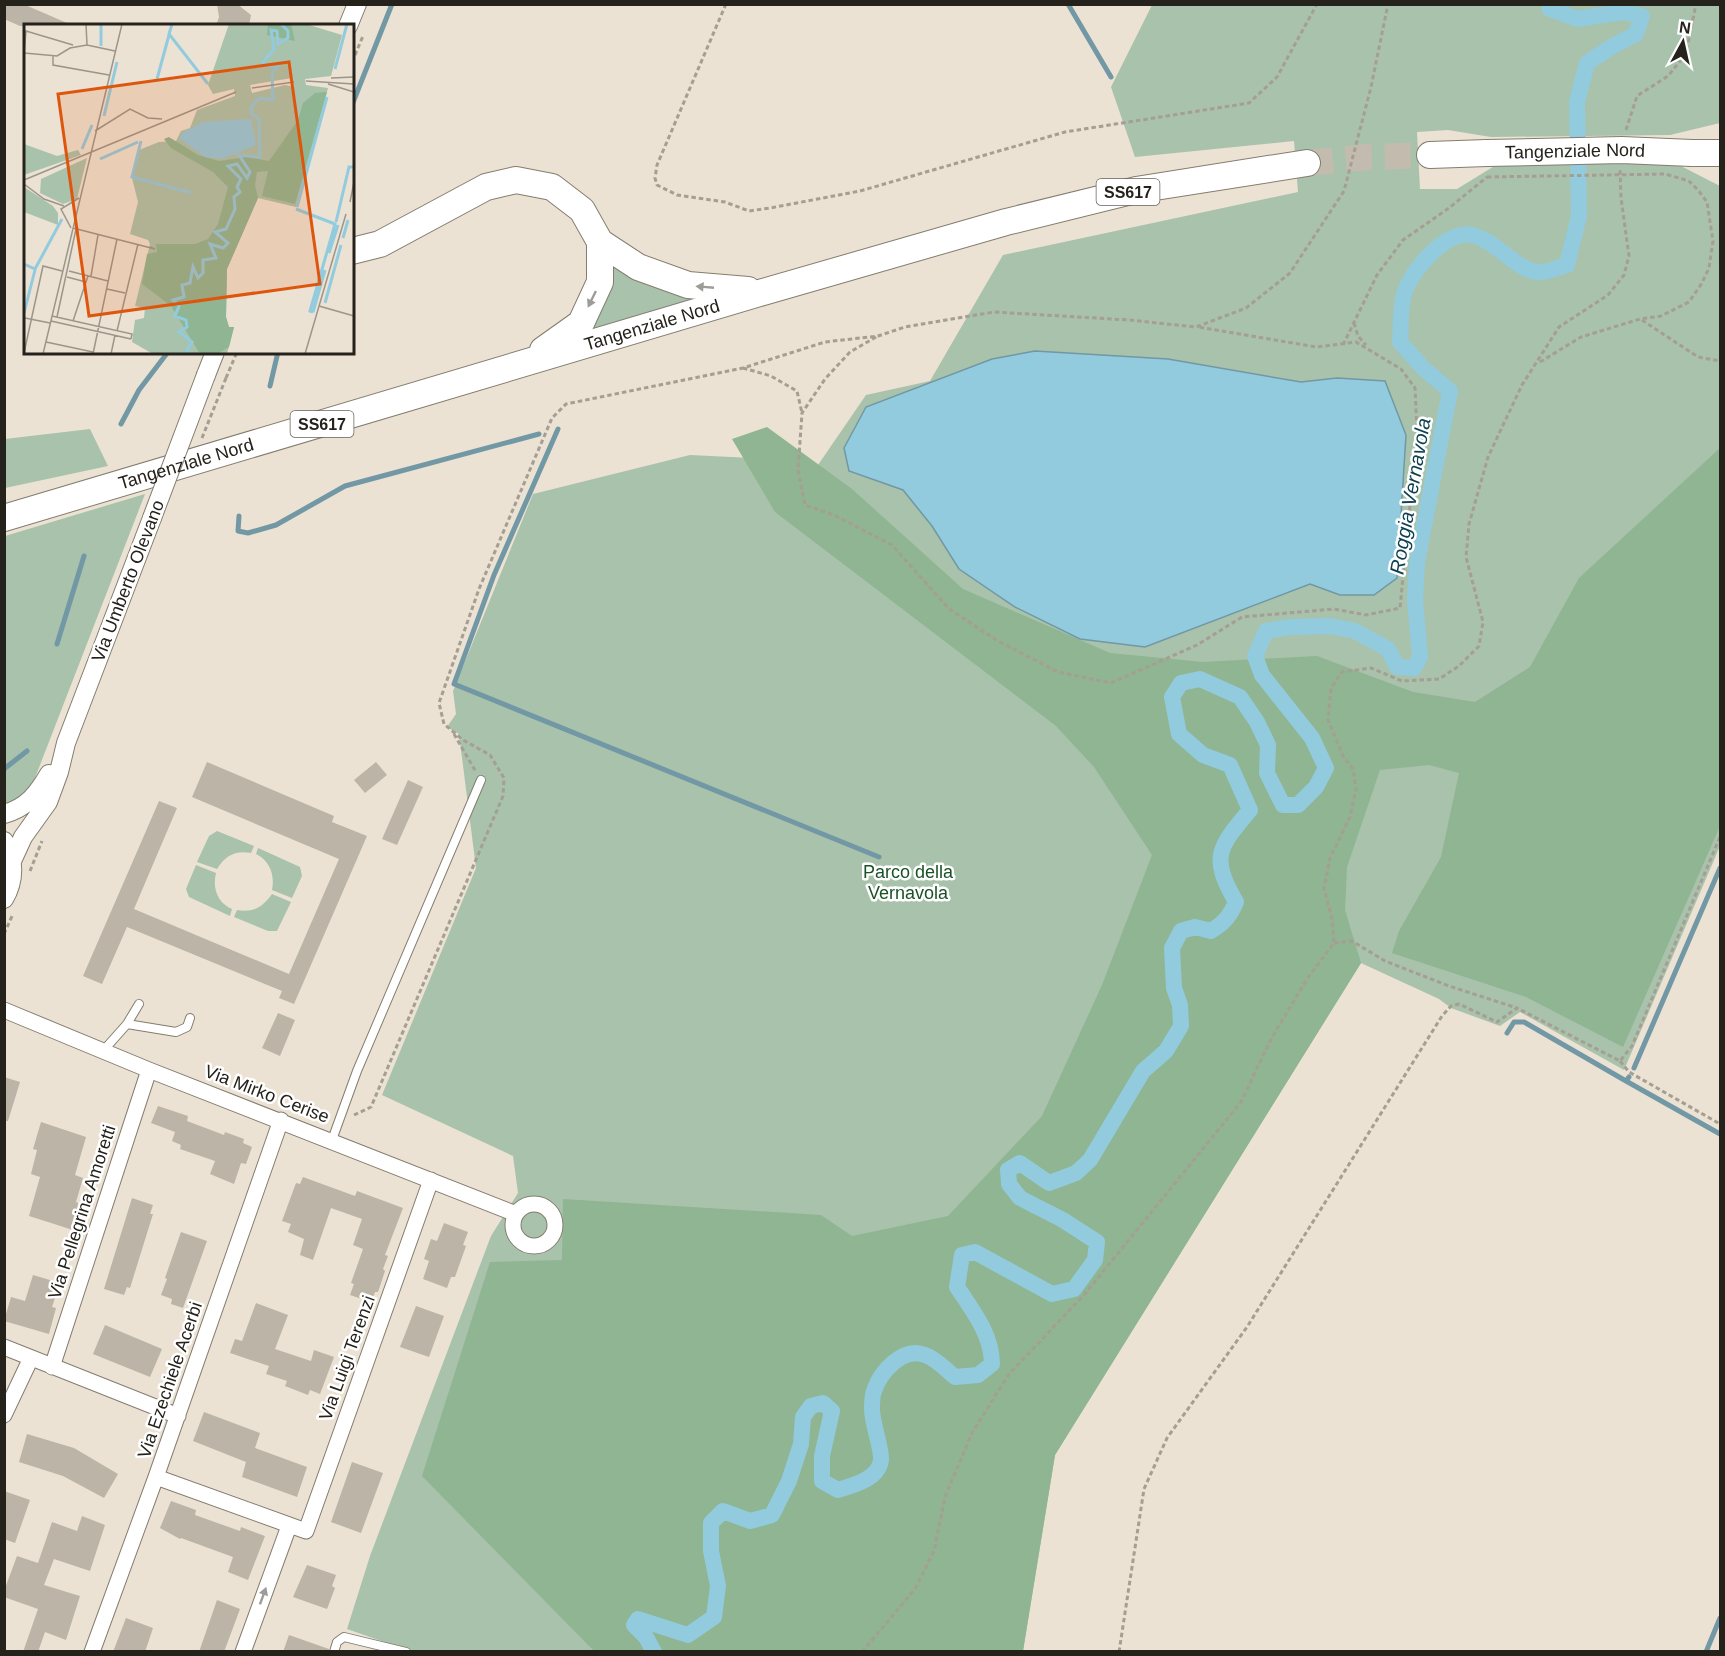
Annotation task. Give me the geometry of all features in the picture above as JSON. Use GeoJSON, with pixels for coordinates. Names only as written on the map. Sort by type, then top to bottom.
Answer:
{"type":"FeatureCollection","features":[{"type":"Feature","properties":{"kind":"highway","name":"Tangenziale Nord"},"geometry":{"type":"LineString","coordinates":[[1430,155],[1487,165],[1622,150],[1720,153]]}},
{"type":"Feature","properties":{"kind":"highway","name":"Tangenziale Nord"},"geometry":{"type":"LineString","coordinates":[[4,518],[995,225],[1136,190],[1307,163]]}},
{"type":"Feature","properties":{"kind":"highway"},"geometry":{"type":"LineString","coordinates":[[354,250],[380,244],[486,187],[516,180],[552,186],[582,210],[600,242],[638,267],[688,285],[763,292]]}},
{"type":"Feature","properties":{"kind":"highway"},"geometry":{"type":"LineString","coordinates":[[528,362],[580,322],[600,282],[600,242]]}},
{"type":"Feature","properties":{"kind":"street"},"geometry":{"type":"LineString","coordinates":[[349,24],[357,4]]}},
{"type":"Feature","properties":{"kind":"street","name":"Via Umberto Olevano"},"geometry":{"type":"LineString","coordinates":[[4,899],[12,878],[12,861],[23,837],[48,802],[66,743],[214,354]]}},
{"type":"Feature","properties":{"kind":"street","name":"Via Umberto Olevano"},"geometry":{"type":"LineString","coordinates":[[4,814],[14,812],[35,797],[66,743]]}},
{"type":"Feature","properties":{"kind":"street"},"geometry":{"type":"LineString","coordinates":[[4,841],[12,861]]}},
{"type":"Feature","properties":{"kind":"street","name":"Via Mirko Cerise"},"geometry":{"type":"LineString","coordinates":[[4,1010],[149,1070],[516,1214]]}},
{"type":"Feature","properties":{"kind":"street","name":"Via Pellegrina Amoretti"},"geometry":{"type":"LineString","coordinates":[[52,1367],[149,1070]]}},
{"type":"Feature","properties":{"kind":"street","name":"Via Ezechiele Acerbi"},"geometry":{"type":"LineString","coordinates":[[92,1652],[178,1416],[281,1120]]}},
{"type":"Feature","properties":{"kind":"street","name":"Via Luigi Terenzi"},"geometry":{"type":"LineString","coordinates":[[289,1526],[306,1531],[431,1180]]}},
{"type":"Feature","properties":{"kind":"street"},"geometry":{"type":"LineString","coordinates":[[4,1347],[178,1416]]}},
{"type":"Feature","properties":{"kind":"street"},"geometry":{"type":"LineString","coordinates":[[6,1406],[31,1358]]}},
{"type":"Feature","properties":{"kind":"street"},"geometry":{"type":"LineString","coordinates":[[156,1477],[289,1526],[243,1652]]}},
{"type":"Feature","properties":{"kind":"lane"},"geometry":{"type":"LineString","coordinates":[[332,1140],[362,1060],[482,780]]}},
{"type":"Feature","properties":{"kind":"lane"},"geometry":{"type":"LineString","coordinates":[[103,1051],[127,1024],[139,1004]]}},
{"type":"Feature","properties":{"kind":"lane"},"geometry":{"type":"LineString","coordinates":[[127,1024],[176,1032],[186,1027],[190,1018]]}},
{"type":"Feature","properties":{"kind":"lane"},"geometry":{"type":"LineString","coordinates":[[334,1652],[337,1642],[344,1637],[406,1652]]}},
{"type":"Feature","properties":{"kind":"path"},"geometry":{"type":"LineString","coordinates":[[726,4],[657,165],[655,178],[657,185],[677,195],[725,202],[749,211],[860,191],[1065,132],[1249,103],[1277,77],[1317,4]]}},
{"type":"Feature","properties":{"kind":"path"},"geometry":{"type":"LineString","coordinates":[[1196,327],[1246,308],[1290,273],[1344,190],[1371,87],[1388,4]]}},
{"type":"Feature","properties":{"kind":"path"},"geometry":{"type":"LineString","coordinates":[[1624,138],[1637,96],[1668,76],[1681,60],[1688,44],[1696,4]]}},
{"type":"Feature","properties":{"kind":"path"},"geometry":{"type":"LineString","coordinates":[[1343,345],[1377,274],[1403,240],[1449,208],[1487,165],[1665,174],[1689,181],[1707,202],[1713,241],[1709,268],[1689,302],[1661,316],[1640,319],[1581,337],[1538,363]]}},
{"type":"Feature","properties":{"kind":"path"},"geometry":{"type":"LineString","coordinates":[[862,1652],[915,1589],[934,1551],[945,1497],[972,1433],[1009,1374],[1084,1295],[1241,1102],[1271,1039],[1307,979],[1334,943],[1332,919],[1324,888],[1330,858],[1350,817],[1356,789],[1353,768],[1343,756],[1328,720],[1331,688],[1342,672],[1371,668],[1401,681],[1439,679],[1459,666],[1479,646],[1483,622],[1466,557],[1469,524],[1488,457],[1522,385],[1559,327],[1608,295],[1624,275],[1629,255],[1621,198],[1620,167]]}},
{"type":"Feature","properties":{"kind":"path"},"geometry":{"type":"LineString","coordinates":[[742,368],[771,376],[797,391],[802,413],[798,470],[805,505],[834,515],[892,545],[949,609],[998,641],[1058,672],[1111,683],[1197,645],[1242,617],[1334,609],[1366,615],[1400,608],[1417,432],[1415,388],[1401,369],[1356,342],[1317,347],[1196,327],[1129,320],[994,312],[905,327],[878,336],[850,352],[825,379],[802,413]]}},
{"type":"Feature","properties":{"kind":"path"},"geometry":{"type":"LineString","coordinates":[[1640,319],[1698,357],[1720,361]]}},
{"type":"Feature","properties":{"kind":"path"},"geometry":{"type":"LineString","coordinates":[[1354,321],[1358,336],[1369,348]]}},
{"type":"Feature","properties":{"kind":"path"},"geometry":{"type":"LineString","coordinates":[[340,1118],[351,1117],[371,1107],[503,796],[504,778],[490,755],[463,740],[444,724],[439,703],[479,589],[552,418],[566,404],[742,368],[825,342],[878,336]]}},
{"type":"Feature","properties":{"kind":"path"},"geometry":{"type":"LineString","coordinates":[[226,378],[236,354]]}},
{"type":"Feature","properties":{"kind":"path"},"geometry":{"type":"LineString","coordinates":[[453,732],[482,780]]}},
{"type":"Feature","properties":{"kind":"path"},"geometry":{"type":"LineString","coordinates":[[1620,1061],[1632,1046],[1720,837]]}},
{"type":"Feature","properties":{"kind":"path"},"geometry":{"type":"LineString","coordinates":[[1334,943],[1352,941],[1385,961],[1449,986],[1516,1008],[1620,1061],[1629,1072],[1720,1124]]}},
{"type":"Feature","properties":{"kind":"path"},"geometry":{"type":"LineString","coordinates":[[1119,1652],[1144,1489],[1167,1438],[1247,1327],[1442,1016],[1451,1006],[1459,1004],[1497,1022],[1516,1008]]}},
{"type":"Feature","properties":{"kind":"green space","name":"Parco della Vernavola"},"geometry":{"type":"Polygon","coordinates":[[[1152,5],[1720,5],[1720,123],[1670,135],[1491,137],[1448,130],[1417,132],[1420,189],[1457,189],[1496,165],[1675,163],[1720,186],[1720,846],[1624,1070],[1520,1012],[1500,1026],[1451,1008],[1439,999],[1361,963],[1055,1455],[1023,1651],[413,1652],[347,1629],[370,1556],[491,1236],[518,1193],[513,1156],[382,1095],[476,868],[459,734],[447,727],[456,714],[453,691],[533,494],[690,455],[752,458],[818,465],[866,395],[930,381],[1003,255],[1298,192],[1294,141],[1135,157],[1111,87],[1152,5]]]}},
{"type":"Feature","properties":{"kind":"green space"},"geometry":{"type":"Polygon","coordinates":[[[606,253],[692,296],[692,299],[689,302],[590,331],[606,253]]]}},
{"type":"Feature","properties":{"kind":"green space"},"geometry":{"type":"Polygon","coordinates":[[[767,427],[852,489],[963,589],[1110,653],[1203,662],[1317,656],[1413,692],[1475,702],[1530,667],[1579,578],[1720,448],[1720,826],[1623,1047],[1526,997],[1392,953],[1399,931],[1441,857],[1459,773],[1429,765],[1380,770],[1347,867],[1345,910],[1361,963],[1055,1455],[1023,1651],[594,1651],[422,1476],[490,1262],[562,1260],[563,1199],[821,1215],[852,1236],[948,1216],[1042,1116],[1102,985],[1152,855],[1094,767],[1056,726],[775,512],[732,439],[767,427]]]}},
{"type":"Feature","properties":{"kind":"green space"},"geometry":{"type":"Polygon","coordinates":[[[90,429],[108,466],[5,488],[5,439],[90,429]]]}},
{"type":"Feature","properties":{"kind":"green space"},"geometry":{"type":"Polygon","coordinates":[[[145,494],[33,783],[22,798],[5,805],[5,536],[145,494]]]}},
{"type":"Feature","properties":{"kind":"green space"},"geometry":{"type":"Polygon","coordinates":[[[217,831],[254,846],[251,853],[240,852],[231,855],[217,869],[197,862],[209,836],[217,831]]]}},
{"type":"Feature","properties":{"kind":"green space"},"geometry":{"type":"Polygon","coordinates":[[[258,848],[300,867],[302,876],[292,898],[272,890],[273,879],[270,869],[265,860],[256,854],[258,848]]]}},
{"type":"Feature","properties":{"kind":"green space"},"geometry":{"type":"Polygon","coordinates":[[[196,865],[216,873],[217,895],[232,909],[230,916],[189,897],[186,889],[196,865]]]}},
{"type":"Feature","properties":{"kind":"green space"},"geometry":{"type":"Polygon","coordinates":[[[272,894],[291,902],[277,931],[268,931],[234,917],[237,910],[248,911],[257,908],[272,894]]]}},
{"type":"Feature","properties":{"kind":"water"},"geometry":{"type":"Polygon","coordinates":[[[1035,351],[1168,359],[1301,382],[1337,378],[1385,381],[1406,435],[1397,578],[1374,595],[1340,595],[1310,584],[1145,647],[1080,639],[1015,607],[959,569],[932,526],[903,490],[849,471],[844,448],[866,407],[992,359],[1035,351]]]}},
{"type":"Feature","properties":{"kind":"building"},"geometry":{"type":"Polygon","coordinates":[[[4,4],[23,4],[69,24],[24,24],[20,26],[4,19],[4,4]]]}},
{"type":"Feature","properties":{"kind":"building"},"geometry":{"type":"Polygon","coordinates":[[[217,4],[237,4],[251,15],[249,24],[217,24],[219,17],[217,4]]]}},
{"type":"Feature","properties":{"kind":"building"},"geometry":{"type":"Polygon","coordinates":[[[207,762],[334,816],[332,822],[367,836],[294,1004],[279,998],[282,991],[127,927],[102,984],[83,976],[159,801],[177,808],[134,909],[289,974],[339,859],[192,797],[207,762]]]}},
{"type":"Feature","properties":{"kind":"building"},"geometry":{"type":"Polygon","coordinates":[[[376,762],[387,775],[365,793],[354,780],[376,762]]]}},
{"type":"Feature","properties":{"kind":"building"},"geometry":{"type":"Polygon","coordinates":[[[408,780],[423,787],[397,845],[382,839],[408,780]]]}},
{"type":"Feature","properties":{"kind":"building"},"geometry":{"type":"Polygon","coordinates":[[[278,1013],[295,1020],[280,1056],[262,1048],[278,1013]]]}},
{"type":"Feature","properties":{"kind":"building"},"geometry":{"type":"Polygon","coordinates":[[[4,1077],[20,1082],[8,1121],[4,1121],[4,1077]]]}},
{"type":"Feature","properties":{"kind":"building"},"geometry":{"type":"Polygon","coordinates":[[[158,1106],[188,1116],[187,1121],[224,1135],[225,1132],[244,1139],[243,1143],[252,1147],[246,1164],[241,1163],[234,1184],[210,1174],[215,1161],[180,1149],[181,1145],[172,1141],[175,1132],[151,1123],[158,1106]]]}},
{"type":"Feature","properties":{"kind":"building"},"geometry":{"type":"Polygon","coordinates":[[[41,1122],[86,1137],[75,1175],[83,1178],[76,1202],[80,1204],[73,1230],[29,1216],[40,1177],[31,1174],[37,1150],[33,1149],[41,1122]]]}},
{"type":"Feature","properties":{"kind":"building"},"geometry":{"type":"Polygon","coordinates":[[[303,1177],[355,1196],[357,1191],[403,1208],[385,1255],[388,1256],[378,1292],[375,1292],[371,1302],[350,1295],[354,1284],[351,1283],[363,1249],[353,1245],[362,1219],[331,1208],[313,1260],[300,1255],[304,1239],[288,1232],[291,1224],[282,1221],[296,1183],[300,1184],[303,1177]]]}},
{"type":"Feature","properties":{"kind":"building"},"geometry":{"type":"Polygon","coordinates":[[[132,1198],[153,1205],[150,1214],[153,1214],[130,1288],[127,1287],[124,1295],[104,1289],[132,1198]]]}},
{"type":"Feature","properties":{"kind":"building"},"geometry":{"type":"Polygon","coordinates":[[[444,1223],[468,1232],[463,1245],[466,1246],[455,1277],[451,1277],[447,1288],[423,1279],[429,1261],[424,1259],[431,1239],[437,1241],[444,1223]]]}},
{"type":"Feature","properties":{"kind":"building"},"geometry":{"type":"Polygon","coordinates":[[[181,1232],[207,1241],[183,1308],[171,1304],[172,1299],[161,1295],[181,1232]]]}},
{"type":"Feature","properties":{"kind":"building"},"geometry":{"type":"Polygon","coordinates":[[[33,1275],[60,1283],[52,1307],[56,1308],[49,1334],[4,1321],[11,1297],[25,1301],[33,1275]]]}},
{"type":"Feature","properties":{"kind":"building"},"geometry":{"type":"Polygon","coordinates":[[[256,1303],[288,1315],[275,1349],[311,1361],[314,1350],[334,1357],[320,1394],[310,1390],[308,1395],[285,1386],[287,1381],[266,1374],[269,1366],[230,1353],[235,1339],[242,1341],[256,1303]]]}},
{"type":"Feature","properties":{"kind":"building"},"geometry":{"type":"Polygon","coordinates":[[[416,1306],[444,1316],[429,1357],[400,1347],[416,1306]]]}},
{"type":"Feature","properties":{"kind":"building"},"geometry":{"type":"Polygon","coordinates":[[[105,1325],[162,1349],[150,1377],[93,1354],[105,1325]]]}},
{"type":"Feature","properties":{"kind":"building"},"geometry":{"type":"Polygon","coordinates":[[[204,1412],[260,1433],[255,1448],[307,1467],[297,1497],[242,1477],[246,1462],[193,1441],[204,1412]]]}},
{"type":"Feature","properties":{"kind":"building"},"geometry":{"type":"Polygon","coordinates":[[[27,1434],[74,1448],[118,1474],[104,1498],[63,1476],[19,1462],[27,1434]]]}},
{"type":"Feature","properties":{"kind":"building"},"geometry":{"type":"Polygon","coordinates":[[[352,1462],[383,1473],[361,1533],[331,1522],[352,1462]]]}},
{"type":"Feature","properties":{"kind":"building"},"geometry":{"type":"Polygon","coordinates":[[[4,1491],[30,1500],[15,1543],[4,1539],[4,1491]]]}},
{"type":"Feature","properties":{"kind":"building"},"geometry":{"type":"Polygon","coordinates":[[[171,1501],[196,1510],[195,1515],[240,1531],[241,1527],[265,1536],[248,1580],[228,1572],[233,1557],[180,1539],[160,1528],[171,1501]]]}},
{"type":"Feature","properties":{"kind":"building"},"geometry":{"type":"Polygon","coordinates":[[[82,1516],[105,1525],[90,1571],[54,1559],[44,1585],[80,1596],[66,1640],[45,1632],[38,1652],[23,1652],[38,1609],[4,1597],[4,1591],[17,1556],[38,1563],[52,1522],[77,1531],[82,1516]]]}},
{"type":"Feature","properties":{"kind":"building"},"geometry":{"type":"Polygon","coordinates":[[[307,1565],[336,1575],[332,1586],[335,1588],[327,1609],[293,1597],[307,1565]]]}},
{"type":"Feature","properties":{"kind":"building"},"geometry":{"type":"Polygon","coordinates":[[[217,1600],[240,1609],[224,1652],[199,1652],[217,1600]]]}},
{"type":"Feature","properties":{"kind":"building"},"geometry":{"type":"Polygon","coordinates":[[[126,1618],[153,1628],[145,1652],[113,1652],[126,1618]]]}},
{"type":"Feature","properties":{"kind":"building"},"geometry":{"type":"Polygon","coordinates":[[[289,1635],[329,1649],[328,1652],[283,1652],[289,1635]]]}},
{"type":"Feature","properties":{"kind":"waterway"},"geometry":{"type":"LineString","coordinates":[[354,100],[392,4]]}},
{"type":"Feature","properties":{"kind":"waterway"},"geometry":{"type":"LineString","coordinates":[[1068,4],[1111,77]]}},
{"type":"Feature","properties":{"kind":"waterway","name":"Roggia Vernavola"},"geometry":{"type":"LineString","coordinates":[[654,1652],[646,1637],[634,1625],[638,1619],[688,1635],[714,1617],[718,1586],[711,1551],[711,1523],[723,1511],[750,1521],[772,1515],[789,1481],[801,1444],[803,1417],[811,1406],[823,1403],[832,1411],[822,1456],[822,1481],[838,1490],[864,1481],[879,1467],[881,1455],[872,1415],[872,1398],[881,1376],[894,1362],[901,1357],[917,1353],[937,1362],[955,1377],[978,1375],[992,1364],[985,1333],[957,1287],[962,1255],[975,1252],[1052,1294],[1074,1289],[1095,1260],[1097,1242],[1063,1220],[1020,1198],[1009,1184],[1008,1170],[1020,1163],[1049,1183],[1076,1173],[1090,1160],[1143,1071],[1166,1051],[1181,1026],[1180,1005],[1174,988],[1172,948],[1181,931],[1195,927],[1211,931],[1226,919],[1236,902],[1223,874],[1221,853],[1231,834],[1250,810],[1230,765],[1203,755],[1179,734],[1172,697],[1181,683],[1200,679],[1240,697],[1257,722],[1268,745],[1267,773],[1283,805],[1298,805],[1316,787],[1326,768],[1312,738],[1262,675],[1255,656],[1266,631],[1290,627],[1330,626],[1355,631],[1388,649],[1397,667],[1414,668],[1420,657],[1415,599],[1417,562],[1450,391],[1423,368],[1400,342],[1403,296],[1409,282],[1423,262],[1441,245],[1462,235],[1481,238],[1532,271],[1543,272],[1567,265],[1579,216],[1577,102],[1587,63],[1636,34],[1642,16],[1622,12],[1578,19],[1550,9],[1549,4]]}},
{"type":"Feature","properties":{"kind":"waterway"},"geometry":{"type":"LineString","coordinates":[[121,424],[139,390],[166,354]]}},
{"type":"Feature","properties":{"kind":"waterway"},"geometry":{"type":"LineString","coordinates":[[270,386],[278,354]]}},
{"type":"Feature","properties":{"kind":"waterway"},"geometry":{"type":"LineString","coordinates":[[558,429],[494,575],[454,684],[879,857]]}},
{"type":"Feature","properties":{"kind":"waterway"},"geometry":{"type":"LineString","coordinates":[[239,516],[238,531],[248,533],[276,525],[345,486],[539,434]]}},
{"type":"Feature","properties":{"kind":"waterway"},"geometry":{"type":"LineString","coordinates":[[57,644],[84,556]]}},
{"type":"Feature","properties":{"kind":"waterway"},"geometry":{"type":"LineString","coordinates":[[4,769],[27,751]]}},
{"type":"Feature","properties":{"kind":"waterway"},"geometry":{"type":"LineString","coordinates":[[1634,1068],[1720,868]]}},
{"type":"Feature","properties":{"kind":"waterway"},"geometry":{"type":"LineString","coordinates":[[1507,1033],[1514,1022],[1524,1022],[1626,1081],[1629,1077]]}},
{"type":"Feature","properties":{"kind":"waterway"},"geometry":{"type":"LineString","coordinates":[[1626,1081],[1720,1134]]}},
{"type":"Feature","properties":{"kind":"waterway"},"geometry":{"type":"LineString","coordinates":[[1706,1652],[1720,1618]]}},
{"type":"Feature","properties":{"kind":"tunnel"},"geometry":{"type":"LineString","coordinates":[[1307,163],[1367,157],[1430,155]]}}]}
